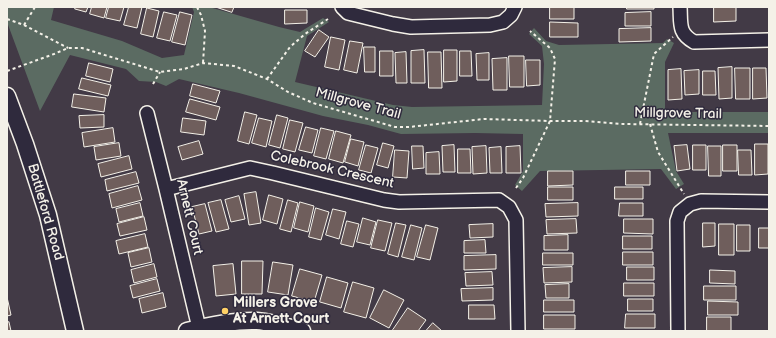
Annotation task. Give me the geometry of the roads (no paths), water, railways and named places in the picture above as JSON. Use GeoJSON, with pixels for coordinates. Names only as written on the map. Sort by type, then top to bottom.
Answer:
{"type":"FeatureCollection","features":[{"type":"Feature","properties":{"kind":"street"},"geometry":{"type":"LineString","coordinates":[[342,7],[348,13],[411,27],[490,25],[503,22],[511,15],[515,7]]}},
{"type":"Feature","properties":{"kind":"street"},"geometry":{"type":"LineString","coordinates":[[680,7],[681,29],[687,38],[694,42],[769,40]]}},
{"type":"Feature","properties":{"kind":"street","name":"Battleford Road"},"geometry":{"type":"LineString","coordinates":[[7,96],[25,144],[48,215],[74,331]]}},
{"type":"Feature","properties":{"kind":"street","name":"Arnett Court"},"geometry":{"type":"LineString","coordinates":[[147,113],[166,189],[193,329]]}},
{"type":"Feature","properties":{"kind":"street","name":"Colebrook Crescent"},"geometry":{"type":"LineString","coordinates":[[166,189],[250,168],[273,172],[392,201],[499,200],[509,207],[516,220],[518,331]]}},
{"type":"Feature","properties":{"kind":"street"},"geometry":{"type":"LineString","coordinates":[[678,331],[677,221],[680,212],[690,204],[701,201],[769,202]]}},
{"type":"Feature","properties":{"kind":"street"},"geometry":{"type":"LineString","coordinates":[[193,329],[258,321],[302,331]]}},
{"type":"Feature","properties":{"kind":"place","name":"Millers Grove At Arnett Court"},"geometry":{"type":"Point","coordinates":[225,311]}}]}
